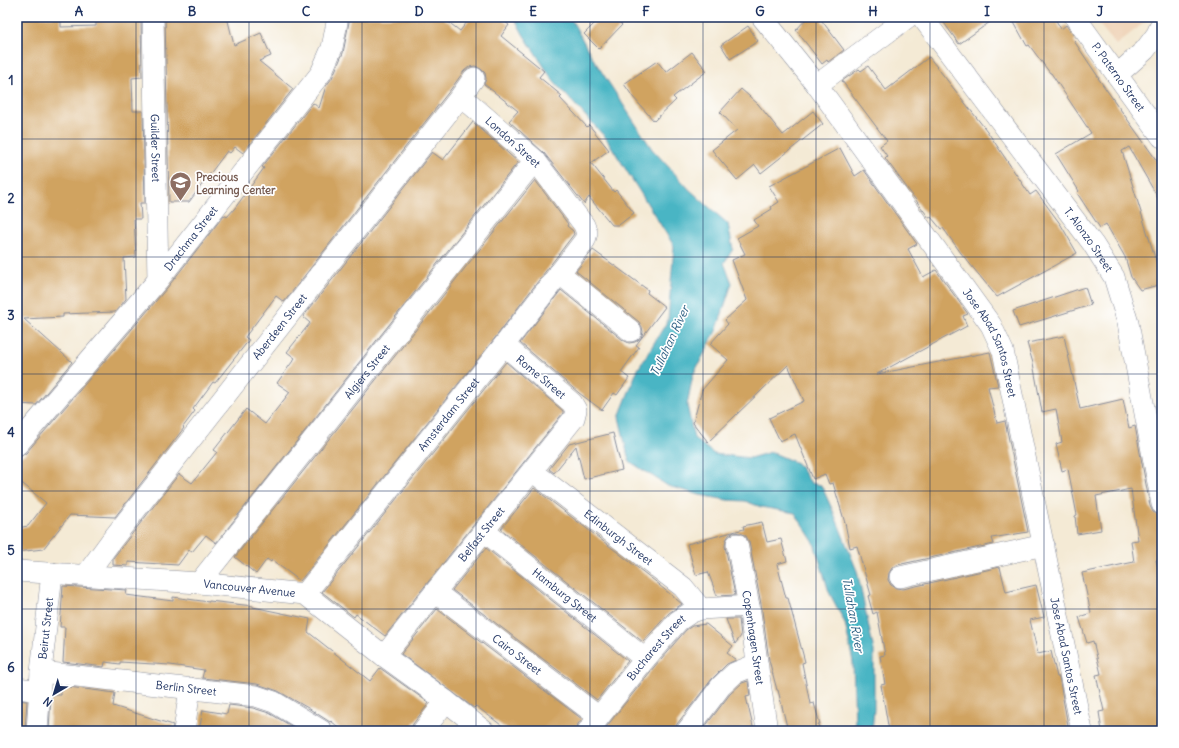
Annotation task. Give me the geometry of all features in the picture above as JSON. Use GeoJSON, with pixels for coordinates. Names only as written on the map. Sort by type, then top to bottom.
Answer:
{"type":"FeatureCollection","features":[{"type":"Feature","properties":{"kind":"street","name":"Guilder Street"},"geometry":{"type":"LineString","coordinates":[[153,17],[158,280]]}},
{"type":"Feature","properties":{"kind":"street","name":"Drachma Street"},"geometry":{"type":"LineString","coordinates":[[17,445],[158,280],[321,74],[332,48],[338,17]]}},
{"type":"Feature","properties":{"kind":"street","name":"Jose Abad Santos Street"},"geometry":{"type":"LineString","coordinates":[[762,17],[817,85],[991,325],[1004,351],[1082,731]]}},
{"type":"Feature","properties":{"kind":"street"},"geometry":{"type":"LineString","coordinates":[[817,85],[908,17]]}},
{"type":"Feature","properties":{"kind":"street","name":"T. Alonzo Street"},"geometry":{"type":"LineString","coordinates":[[922,17],[1093,244],[1114,277],[1128,323],[1162,504]]}},
{"type":"Feature","properties":{"kind":"street","name":"P. Paterno Street"},"geometry":{"type":"LineString","coordinates":[[1075,17],[1162,137]]}},
{"type":"Feature","properties":{"kind":"street"},"geometry":{"type":"LineString","coordinates":[[1117,75],[1145,50],[1157,34],[1162,22]]}},
{"type":"Feature","properties":{"kind":"street","name":"Aberdeen Street"},"geometry":{"type":"LineString","coordinates":[[86,575],[116,534],[474,78]]}},
{"type":"Feature","properties":{"kind":"street","name":"London Street"},"geometry":{"type":"LineString","coordinates":[[460,96],[535,160],[584,225],[587,233]]}},
{"type":"Feature","properties":{"kind":"street","name":"Algiers Street"},"geometry":{"type":"LineString","coordinates":[[200,583],[535,160]]}},
{"type":"Feature","properties":{"kind":"street","name":"Amsterdam Street"},"geometry":{"type":"LineString","coordinates":[[305,594],[504,345],[585,240],[587,233]]}},
{"type":"Feature","properties":{"kind":"street"},"geometry":{"type":"LineString","coordinates":[[559,273],[631,331]]}},
{"type":"Feature","properties":{"kind":"street","name":"Rome Street"},"geometry":{"type":"LineString","coordinates":[[504,345],[572,402],[576,410]]}},
{"type":"Feature","properties":{"kind":"street","name":"Belfast Street"},"geometry":{"type":"LineString","coordinates":[[384,656],[574,418],[576,410]]}},
{"type":"Feature","properties":{"kind":"street","name":"Edinburgh Street"},"geometry":{"type":"LineString","coordinates":[[532,471],[683,586],[701,609]]}},
{"type":"Feature","properties":{"kind":"street","name":"Hamburg Street"},"geometry":{"type":"LineString","coordinates":[[484,531],[645,659]]}},
{"type":"Feature","properties":{"kind":"street","name":"Copenhagen Street"},"geometry":{"type":"LineString","coordinates":[[737,544],[749,606],[767,731]]}},
{"type":"Feature","properties":{"kind":"street"},"geometry":{"type":"LineString","coordinates":[[900,577],[1044,545]]}},
{"type":"Feature","properties":{"kind":"street","name":"Vancouver Avenue"},"geometry":{"type":"LineString","coordinates":[[17,571],[200,583],[305,594],[384,656],[484,731]]}},
{"type":"Feature","properties":{"kind":"street","name":"Beirut Street"},"geometry":{"type":"LineString","coordinates":[[37,731],[40,681],[52,573]]}},
{"type":"Feature","properties":{"kind":"street","name":"Cairo Street"},"geometry":{"type":"LineString","coordinates":[[435,592],[594,724]]}},
{"type":"Feature","properties":{"kind":"street","name":"Bucharest Street"},"geometry":{"type":"LineString","coordinates":[[594,724],[645,659],[678,621],[690,613],[701,609],[749,606]]}},
{"type":"Feature","properties":{"kind":"street"},"geometry":{"type":"LineString","coordinates":[[687,731],[721,686],[734,673],[757,664]]}},
{"type":"Feature","properties":{"kind":"street","name":"Berlin Street"},"geometry":{"type":"LineString","coordinates":[[17,688],[40,681],[190,688],[256,696],[274,702],[319,730]]}},
{"type":"Feature","properties":{"kind":"street"},"geometry":{"type":"LineString","coordinates":[[184,731],[190,688]]}},
{"type":"Feature","properties":{"kind":"street"},"geometry":{"type":"LineString","coordinates":[[423,731],[446,701]]}},
{"type":"Feature","properties":{"kind":"shaded area"},"geometry":{"type":"Polygon","coordinates":[[[1093,17],[1151,17],[1116,45],[1093,17]]]}},
{"type":"Feature","properties":{"kind":"water","name":"Tullahan River"},"geometry":{"type":"Polygon","coordinates":[[[514,17],[570,17],[592,57],[652,149],[690,190],[728,224],[733,249],[724,263],[732,283],[717,329],[693,375],[687,405],[694,438],[714,454],[750,458],[771,452],[797,463],[811,483],[821,485],[857,571],[874,651],[874,709],[872,731],[853,731],[855,724],[853,662],[845,623],[829,592],[814,543],[795,513],[761,507],[745,501],[727,500],[700,495],[668,486],[629,461],[619,417],[637,371],[668,320],[674,246],[606,138],[554,82],[523,34],[514,17]]]}},
{"type":"Feature","properties":{"kind":"building"},"geometry":{"type":"Polygon","coordinates":[[[17,17],[61,17],[61,27],[96,26],[96,17],[130,17],[130,20],[141,19],[142,77],[132,78],[133,111],[143,111],[145,203],[140,203],[141,219],[134,219],[136,257],[124,258],[126,299],[115,312],[63,314],[63,317],[24,319],[72,362],[36,405],[17,404],[19,320],[17,320],[17,241],[21,241],[20,191],[17,191],[17,17]]]}},
{"type":"Feature","properties":{"kind":"building"},"geometry":{"type":"Polygon","coordinates":[[[165,17],[227,17],[234,45],[261,33],[271,56],[259,61],[293,89],[243,153],[235,147],[230,153],[227,151],[189,202],[169,202],[165,17]]]}},
{"type":"Feature","properties":{"kind":"building"},"geometry":{"type":"Polygon","coordinates":[[[350,17],[442,17],[460,31],[471,17],[499,17],[509,25],[501,36],[544,71],[539,77],[562,96],[560,98],[587,127],[589,125],[609,150],[591,163],[614,192],[616,190],[634,213],[619,225],[612,225],[589,197],[584,204],[544,153],[509,121],[518,111],[484,84],[486,79],[485,73],[481,69],[475,66],[469,67],[464,71],[284,302],[276,296],[245,337],[249,340],[215,383],[213,382],[193,409],[195,411],[183,427],[184,428],[115,517],[70,515],[43,549],[17,552],[17,528],[28,526],[46,503],[17,479],[17,461],[26,453],[167,288],[224,215],[227,217],[235,208],[264,168],[262,167],[313,103],[319,108],[326,86],[332,78],[343,53],[350,17]]]}},
{"type":"Feature","properties":{"kind":"building"},"geometry":{"type":"Polygon","coordinates":[[[601,17],[614,17],[622,25],[599,49],[584,34],[601,17]]]}},
{"type":"Feature","properties":{"kind":"building"},"geometry":{"type":"Polygon","coordinates":[[[808,17],[819,17],[844,50],[828,62],[827,60],[822,64],[796,30],[808,17]]]}},
{"type":"Feature","properties":{"kind":"building"},"geometry":{"type":"Polygon","coordinates":[[[940,17],[997,17],[959,44],[940,17]]]}},
{"type":"Feature","properties":{"kind":"building"},"geometry":{"type":"Polygon","coordinates":[[[1011,17],[1054,17],[1061,29],[1066,25],[1076,39],[1074,41],[1098,78],[1162,168],[1162,205],[1129,147],[1122,151],[1162,284],[1140,290],[1131,277],[1125,257],[1106,224],[1100,228],[1077,193],[1079,191],[1056,154],[1091,133],[1051,73],[1029,45],[1027,46],[1011,17]]]}},
{"type":"Feature","properties":{"kind":"building"},"geometry":{"type":"Polygon","coordinates":[[[748,26],[758,41],[730,59],[721,45],[748,26]]]}},
{"type":"Feature","properties":{"kind":"building"},"geometry":{"type":"Polygon","coordinates":[[[692,52],[707,71],[673,97],[676,100],[654,121],[624,84],[657,61],[666,72],[692,52]]]}},
{"type":"Feature","properties":{"kind":"building"},"geometry":{"type":"Polygon","coordinates":[[[929,57],[987,131],[1030,195],[1036,191],[1061,225],[1077,253],[997,297],[961,253],[943,228],[941,229],[931,217],[929,218],[885,158],[887,156],[880,146],[887,141],[842,81],[859,69],[861,71],[868,66],[886,90],[929,57]]]}},
{"type":"Feature","properties":{"kind":"building"},"geometry":{"type":"Polygon","coordinates":[[[741,89],[758,104],[783,135],[813,111],[823,124],[761,173],[755,165],[737,180],[712,150],[737,130],[720,112],[741,89]]]}},
{"type":"Feature","properties":{"kind":"building"},"geometry":{"type":"Polygon","coordinates":[[[473,122],[518,162],[216,543],[206,535],[192,552],[189,550],[178,565],[128,562],[128,566],[113,565],[113,558],[179,474],[192,483],[217,452],[214,450],[246,409],[265,424],[290,392],[277,383],[295,358],[287,352],[310,323],[303,317],[432,152],[443,160],[473,122]]]}},
{"type":"Feature","properties":{"kind":"building"},"geometry":{"type":"Polygon","coordinates":[[[840,148],[855,176],[864,170],[917,244],[908,249],[923,277],[936,270],[968,314],[963,316],[967,326],[877,374],[990,352],[998,386],[988,387],[997,423],[1005,421],[1028,532],[992,538],[994,544],[897,565],[892,568],[889,573],[888,580],[891,585],[896,588],[903,589],[1000,567],[1006,592],[1036,585],[1044,617],[1030,620],[1038,654],[1051,651],[1057,677],[1059,677],[1069,731],[889,731],[881,685],[885,684],[880,656],[885,655],[877,612],[873,614],[868,596],[871,595],[857,546],[850,548],[845,523],[833,483],[829,484],[825,474],[813,479],[795,434],[780,441],[769,418],[804,401],[788,365],[708,442],[693,423],[702,390],[728,360],[710,344],[728,324],[725,320],[747,300],[732,260],[745,254],[737,238],[758,226],[754,220],[772,209],[771,207],[779,202],[769,186],[840,148]]]}},
{"type":"Feature","properties":{"kind":"building"},"geometry":{"type":"Polygon","coordinates":[[[535,180],[574,234],[495,338],[300,581],[272,560],[271,562],[267,559],[256,574],[235,557],[535,180]]]}},
{"type":"Feature","properties":{"kind":"building"},"geometry":{"type":"Polygon","coordinates":[[[593,250],[648,290],[647,293],[665,307],[636,345],[639,347],[621,372],[629,378],[617,395],[614,393],[602,410],[579,393],[520,343],[561,290],[623,340],[629,343],[635,342],[641,338],[643,332],[639,322],[576,271],[593,250]]]}},
{"type":"Feature","properties":{"kind":"building"},"geometry":{"type":"Polygon","coordinates":[[[1085,287],[1091,305],[1019,327],[1013,311],[1085,287]]]}},
{"type":"Feature","properties":{"kind":"building"},"geometry":{"type":"Polygon","coordinates":[[[1064,336],[1080,409],[1123,399],[1129,428],[1135,426],[1150,506],[1153,512],[1159,515],[1162,536],[1162,559],[1156,560],[1162,585],[1162,731],[1102,731],[1099,712],[1104,711],[1096,675],[1101,674],[1093,641],[1087,643],[1079,617],[1091,613],[1082,573],[1134,562],[1131,541],[1138,540],[1131,489],[1096,496],[1101,530],[1077,534],[1075,516],[1077,515],[1068,469],[1062,471],[1056,444],[1062,442],[1056,409],[1042,412],[1033,363],[1027,343],[1064,336]]]}},
{"type":"Feature","properties":{"kind":"building"},"geometry":{"type":"Polygon","coordinates":[[[506,362],[563,411],[563,413],[385,636],[356,614],[354,617],[322,592],[506,362]]]}},
{"type":"Feature","properties":{"kind":"building"},"geometry":{"type":"Polygon","coordinates":[[[613,433],[622,470],[584,479],[576,446],[554,473],[549,469],[569,444],[613,433]]]}},
{"type":"Feature","properties":{"kind":"building"},"geometry":{"type":"Polygon","coordinates":[[[534,488],[660,585],[682,604],[669,613],[643,642],[501,529],[534,488]]]}},
{"type":"Feature","properties":{"kind":"building"},"geometry":{"type":"Polygon","coordinates":[[[762,522],[767,542],[781,539],[787,561],[777,564],[786,598],[788,598],[805,662],[802,663],[810,704],[814,703],[820,724],[818,724],[820,731],[788,731],[769,660],[761,604],[749,542],[746,536],[741,533],[734,532],[729,535],[726,540],[725,546],[735,595],[717,596],[708,572],[696,575],[687,544],[744,529],[743,526],[762,522]]]}},
{"type":"Feature","properties":{"kind":"building"},"geometry":{"type":"Polygon","coordinates":[[[486,548],[628,661],[597,700],[452,590],[486,548]]]}},
{"type":"Feature","properties":{"kind":"building"},"geometry":{"type":"Polygon","coordinates":[[[63,586],[127,590],[126,595],[173,601],[173,597],[253,606],[310,619],[308,632],[370,681],[380,668],[429,703],[413,724],[411,731],[343,731],[331,721],[330,722],[278,691],[257,684],[202,678],[204,670],[170,665],[120,662],[120,664],[105,662],[104,667],[63,662],[65,627],[60,627],[63,586]]]}},
{"type":"Feature","properties":{"kind":"building"},"geometry":{"type":"Polygon","coordinates":[[[437,609],[582,719],[578,724],[576,731],[509,731],[476,706],[474,708],[401,654],[437,609]]]}},
{"type":"Feature","properties":{"kind":"building"},"geometry":{"type":"Polygon","coordinates":[[[726,619],[739,619],[741,636],[735,644],[726,619]]]}},
{"type":"Feature","properties":{"kind":"building"},"geometry":{"type":"Polygon","coordinates":[[[706,624],[733,646],[727,653],[736,660],[727,664],[712,679],[677,724],[675,731],[603,731],[654,667],[686,630],[692,626],[706,624]]]}},
{"type":"Feature","properties":{"kind":"building"},"geometry":{"type":"Polygon","coordinates":[[[748,681],[750,696],[746,697],[754,731],[708,731],[704,728],[730,694],[742,683],[748,681]]]}},
{"type":"Feature","properties":{"kind":"building"},"geometry":{"type":"Polygon","coordinates":[[[61,686],[115,693],[113,706],[173,725],[172,731],[49,731],[51,695],[61,695],[61,686]]]}},
{"type":"Feature","properties":{"kind":"building"},"geometry":{"type":"Polygon","coordinates":[[[17,700],[27,701],[25,731],[17,731],[17,700]]]}},
{"type":"Feature","properties":{"kind":"building"},"geometry":{"type":"Polygon","coordinates":[[[229,705],[253,708],[269,713],[293,727],[290,731],[199,731],[203,710],[227,714],[229,705]]]}},
{"type":"Feature","properties":{"kind":"place","name":"Precious Learning Center"},"geometry":{"type":"Point","coordinates":[181,202]}}]}
